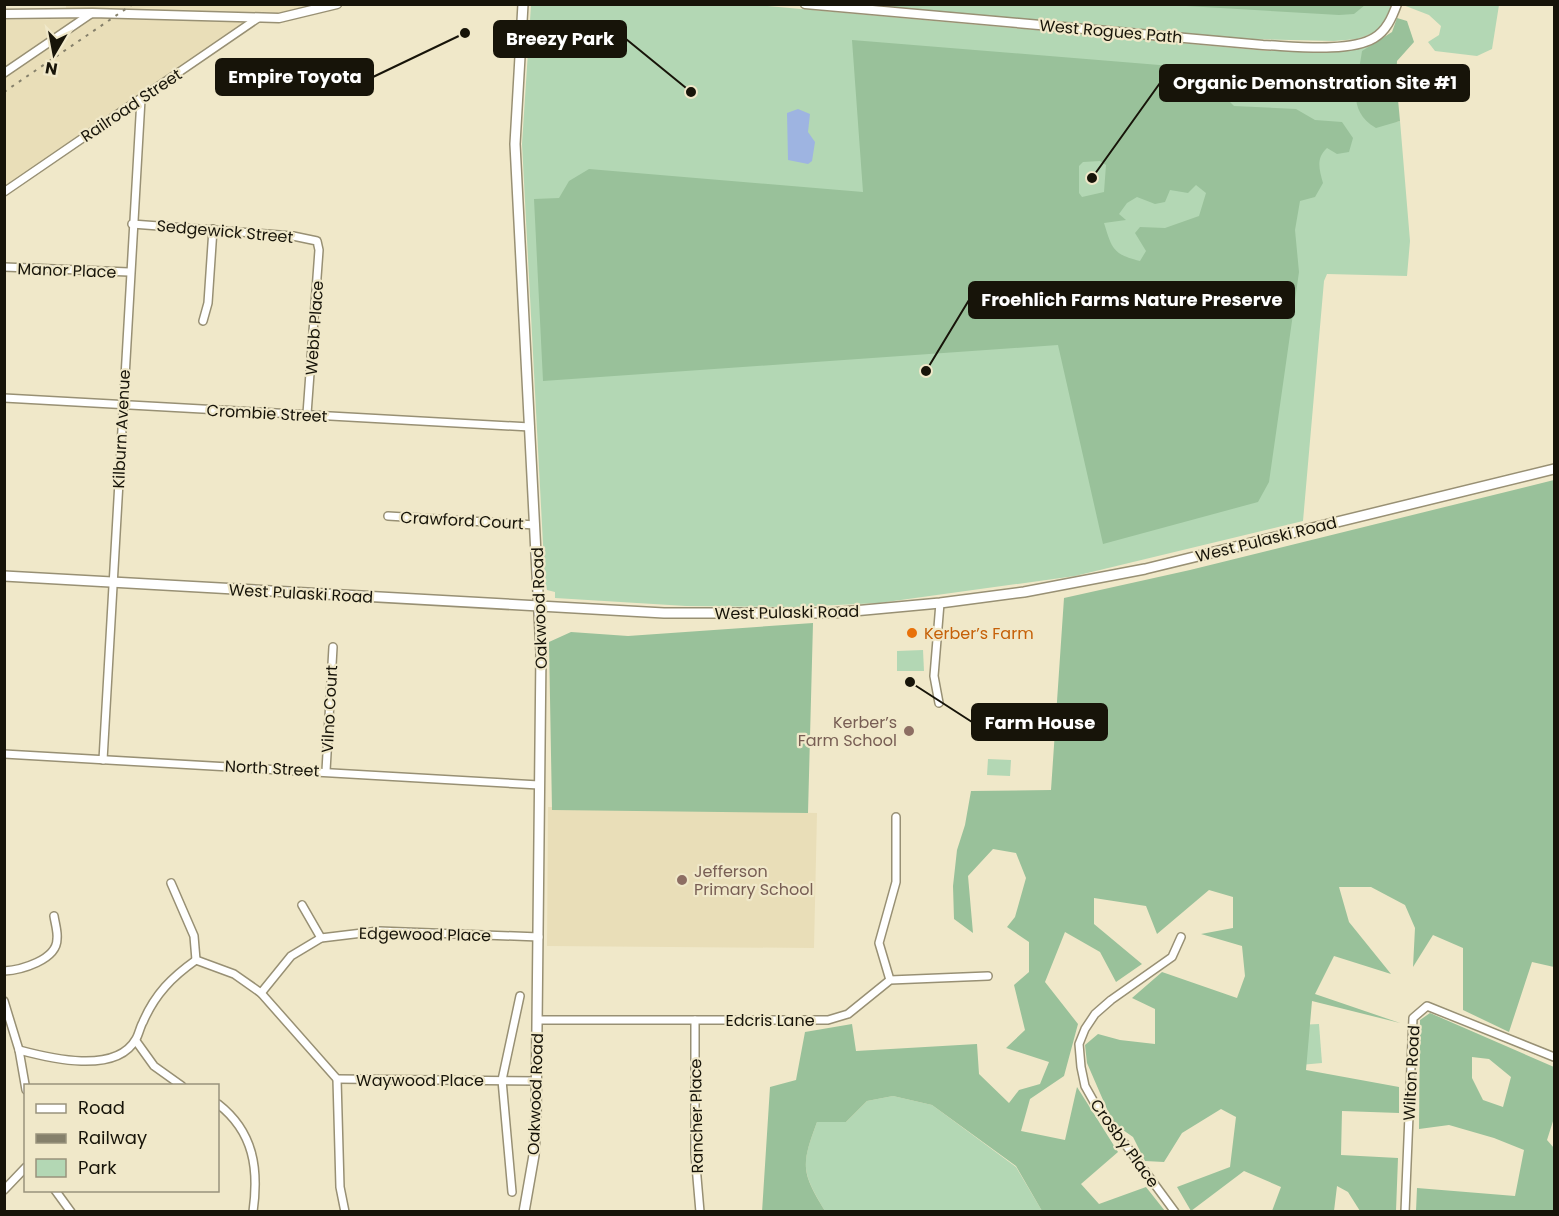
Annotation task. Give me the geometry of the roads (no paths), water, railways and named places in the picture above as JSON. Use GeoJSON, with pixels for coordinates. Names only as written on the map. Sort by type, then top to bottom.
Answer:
{"type":"FeatureCollection","features":[{"type":"Feature","properties":{"kind":"main road","name":"Oakwood Road"},"geometry":{"type":"LineString","coordinates":[[523,4],[515,144],[540,606],[537,1081],[534,1155],[524,1212]]}},
{"type":"Feature","properties":{"kind":"main road","name":"West Pulaski Road"},"geometry":{"type":"LineString","coordinates":[[4,576],[722,615],[842,612],[1024,592],[1145,569],[1554,469]]}},
{"type":"Feature","properties":{"kind":"street"},"geometry":{"type":"LineString","coordinates":[[4,14],[60,9],[92,13],[279,18],[337,4]]}},
{"type":"Feature","properties":{"kind":"street","name":"West Rogues Path"},"geometry":{"type":"LineString","coordinates":[[805,4],[1251,44],[1311,46],[1354,44],[1373,39],[1386,28],[1397,4]]}},
{"type":"Feature","properties":{"kind":"street"},"geometry":{"type":"LineString","coordinates":[[4,73],[92,13]]}},
{"type":"Feature","properties":{"kind":"street","name":"Railroad Street"},"geometry":{"type":"LineString","coordinates":[[4,192],[258,18]]}},
{"type":"Feature","properties":{"kind":"street","name":"Kilburn Avenue"},"geometry":{"type":"LineString","coordinates":[[103,760],[129,272],[141,99]]}},
{"type":"Feature","properties":{"kind":"street","name":"Sedgewick Street"},"geometry":{"type":"LineString","coordinates":[[132,224],[307,237],[317,241]]}},
{"type":"Feature","properties":{"kind":"street"},"geometry":{"type":"LineString","coordinates":[[203,321],[208,303],[213,229]]}},
{"type":"Feature","properties":{"kind":"street","name":"Webb Place"},"geometry":{"type":"LineString","coordinates":[[307,414],[319,250],[317,241]]}},
{"type":"Feature","properties":{"kind":"street","name":"Manor Place"},"geometry":{"type":"LineString","coordinates":[[4,267],[129,272]]}},
{"type":"Feature","properties":{"kind":"street","name":"Crombie Street"},"geometry":{"type":"LineString","coordinates":[[4,398],[530,427]]}},
{"type":"Feature","properties":{"kind":"street","name":"Crawford Court"},"geometry":{"type":"LineString","coordinates":[[388,516],[535,525]]}},
{"type":"Feature","properties":{"kind":"street"},"geometry":{"type":"LineString","coordinates":[[939,603],[934,676],[939,703]]}},
{"type":"Feature","properties":{"kind":"street","name":"Vilno Court"},"geometry":{"type":"LineString","coordinates":[[326,771],[333,647]]}},
{"type":"Feature","properties":{"kind":"street","name":"North Street"},"geometry":{"type":"LineString","coordinates":[[4,754],[539,785]]}},
{"type":"Feature","properties":{"kind":"street"},"geometry":{"type":"LineString","coordinates":[[896,817],[896,882],[879,943],[890,980],[988,976]]}},
{"type":"Feature","properties":{"kind":"street"},"geometry":{"type":"LineString","coordinates":[[171,883],[194,936],[196,960]]}},
{"type":"Feature","properties":{"kind":"street"},"geometry":{"type":"LineString","coordinates":[[302,905],[321,938]]}},
{"type":"Feature","properties":{"kind":"street"},"geometry":{"type":"LineString","coordinates":[[4,971],[25,967],[51,954],[58,942],[54,916]]}},
{"type":"Feature","properties":{"kind":"street","name":"Edgewood Place"},"geometry":{"type":"LineString","coordinates":[[261,993],[291,956],[321,938],[379,931],[539,937]]}},
{"type":"Feature","properties":{"kind":"street","name":"Crosby Place"},"geometry":{"type":"LineString","coordinates":[[1175,1212],[1094,1102],[1085,1086],[1079,1044],[1095,1014],[1172,957],[1181,937]]}},
{"type":"Feature","properties":{"kind":"street"},"geometry":{"type":"LineString","coordinates":[[196,960],[234,974],[261,993],[337,1079],[340,1187],[345,1212]]}},
{"type":"Feature","properties":{"kind":"street"},"geometry":{"type":"LineString","coordinates":[[19,1050],[66,1061],[85,1062],[104,1059],[122,1051],[136,1041],[142,1022],[161,990],[173,976],[196,960]]}},
{"type":"Feature","properties":{"kind":"street","name":"Edcris Lane"},"geometry":{"type":"LineString","coordinates":[[538,1020],[828,1020],[848,1014],[890,980]]}},
{"type":"Feature","properties":{"kind":"street","name":"Oakwood Road"},"geometry":{"type":"LineString","coordinates":[[512,1192],[502,1080],[520,996]]}},
{"type":"Feature","properties":{"kind":"street"},"geometry":{"type":"LineString","coordinates":[[4,1001],[19,1050],[25,1084]]}},
{"type":"Feature","properties":{"kind":"street","name":"Wilton Road"},"geometry":{"type":"LineString","coordinates":[[1404,1212],[1413,1018],[1427,1006],[1554,1057]]}},
{"type":"Feature","properties":{"kind":"street","name":"Rancher Place"},"geometry":{"type":"LineString","coordinates":[[695,1020],[695,1154],[700,1212]]}},
{"type":"Feature","properties":{"kind":"street"},"geometry":{"type":"LineString","coordinates":[[136,1041],[154,1066],[179,1084]]}},
{"type":"Feature","properties":{"kind":"street","name":"Waywood Place"},"geometry":{"type":"LineString","coordinates":[[337,1079],[537,1081]]}},
{"type":"Feature","properties":{"kind":"street"},"geometry":{"type":"LineString","coordinates":[[219,1105],[238,1123],[252,1147],[256,1173],[253,1212]]}},
{"type":"Feature","properties":{"kind":"street"},"geometry":{"type":"LineString","coordinates":[[4,1190],[24,1169]]}},
{"type":"Feature","properties":{"kind":"street"},"geometry":{"type":"LineString","coordinates":[[56,1192],[71,1212]]}},
{"type":"Feature","properties":{"kind":"water"},"geometry":{"type":"Polygon","coordinates":[[[798,109],[810,114],[808,132],[815,142],[812,161],[808,164],[788,160],[787,113],[798,109]]]}},
{"type":"Feature","properties":{"kind":"railway"},"geometry":{"type":"LineString","coordinates":[[4,92],[133,4]]}},
{"type":"Feature","properties":{"kind":"place","name":"Empire Toyota"},"geometry":{"type":"Point","coordinates":[465,33]}},
{"type":"Feature","properties":{"kind":"place","name":"Breezy Park"},"geometry":{"type":"Point","coordinates":[691,92]}},
{"type":"Feature","properties":{"kind":"place","name":"Organic Demonstration Site #1"},"geometry":{"type":"Point","coordinates":[1092,178]}},
{"type":"Feature","properties":{"kind":"place","name":"Froehlich Farms Nature Preserve"},"geometry":{"type":"Point","coordinates":[926,371]}},
{"type":"Feature","properties":{"kind":"place","name":"Kerber’s Farm"},"geometry":{"type":"Point","coordinates":[912,633]}},
{"type":"Feature","properties":{"kind":"place","name":"Farm House"},"geometry":{"type":"Point","coordinates":[910,682]}},
{"type":"Feature","properties":{"kind":"place","name":"Kerber’s Farm School"},"geometry":{"type":"Point","coordinates":[909,731]}},
{"type":"Feature","properties":{"kind":"place","name":"Jefferson Primary School"},"geometry":{"type":"Point","coordinates":[682,880]}}]}
